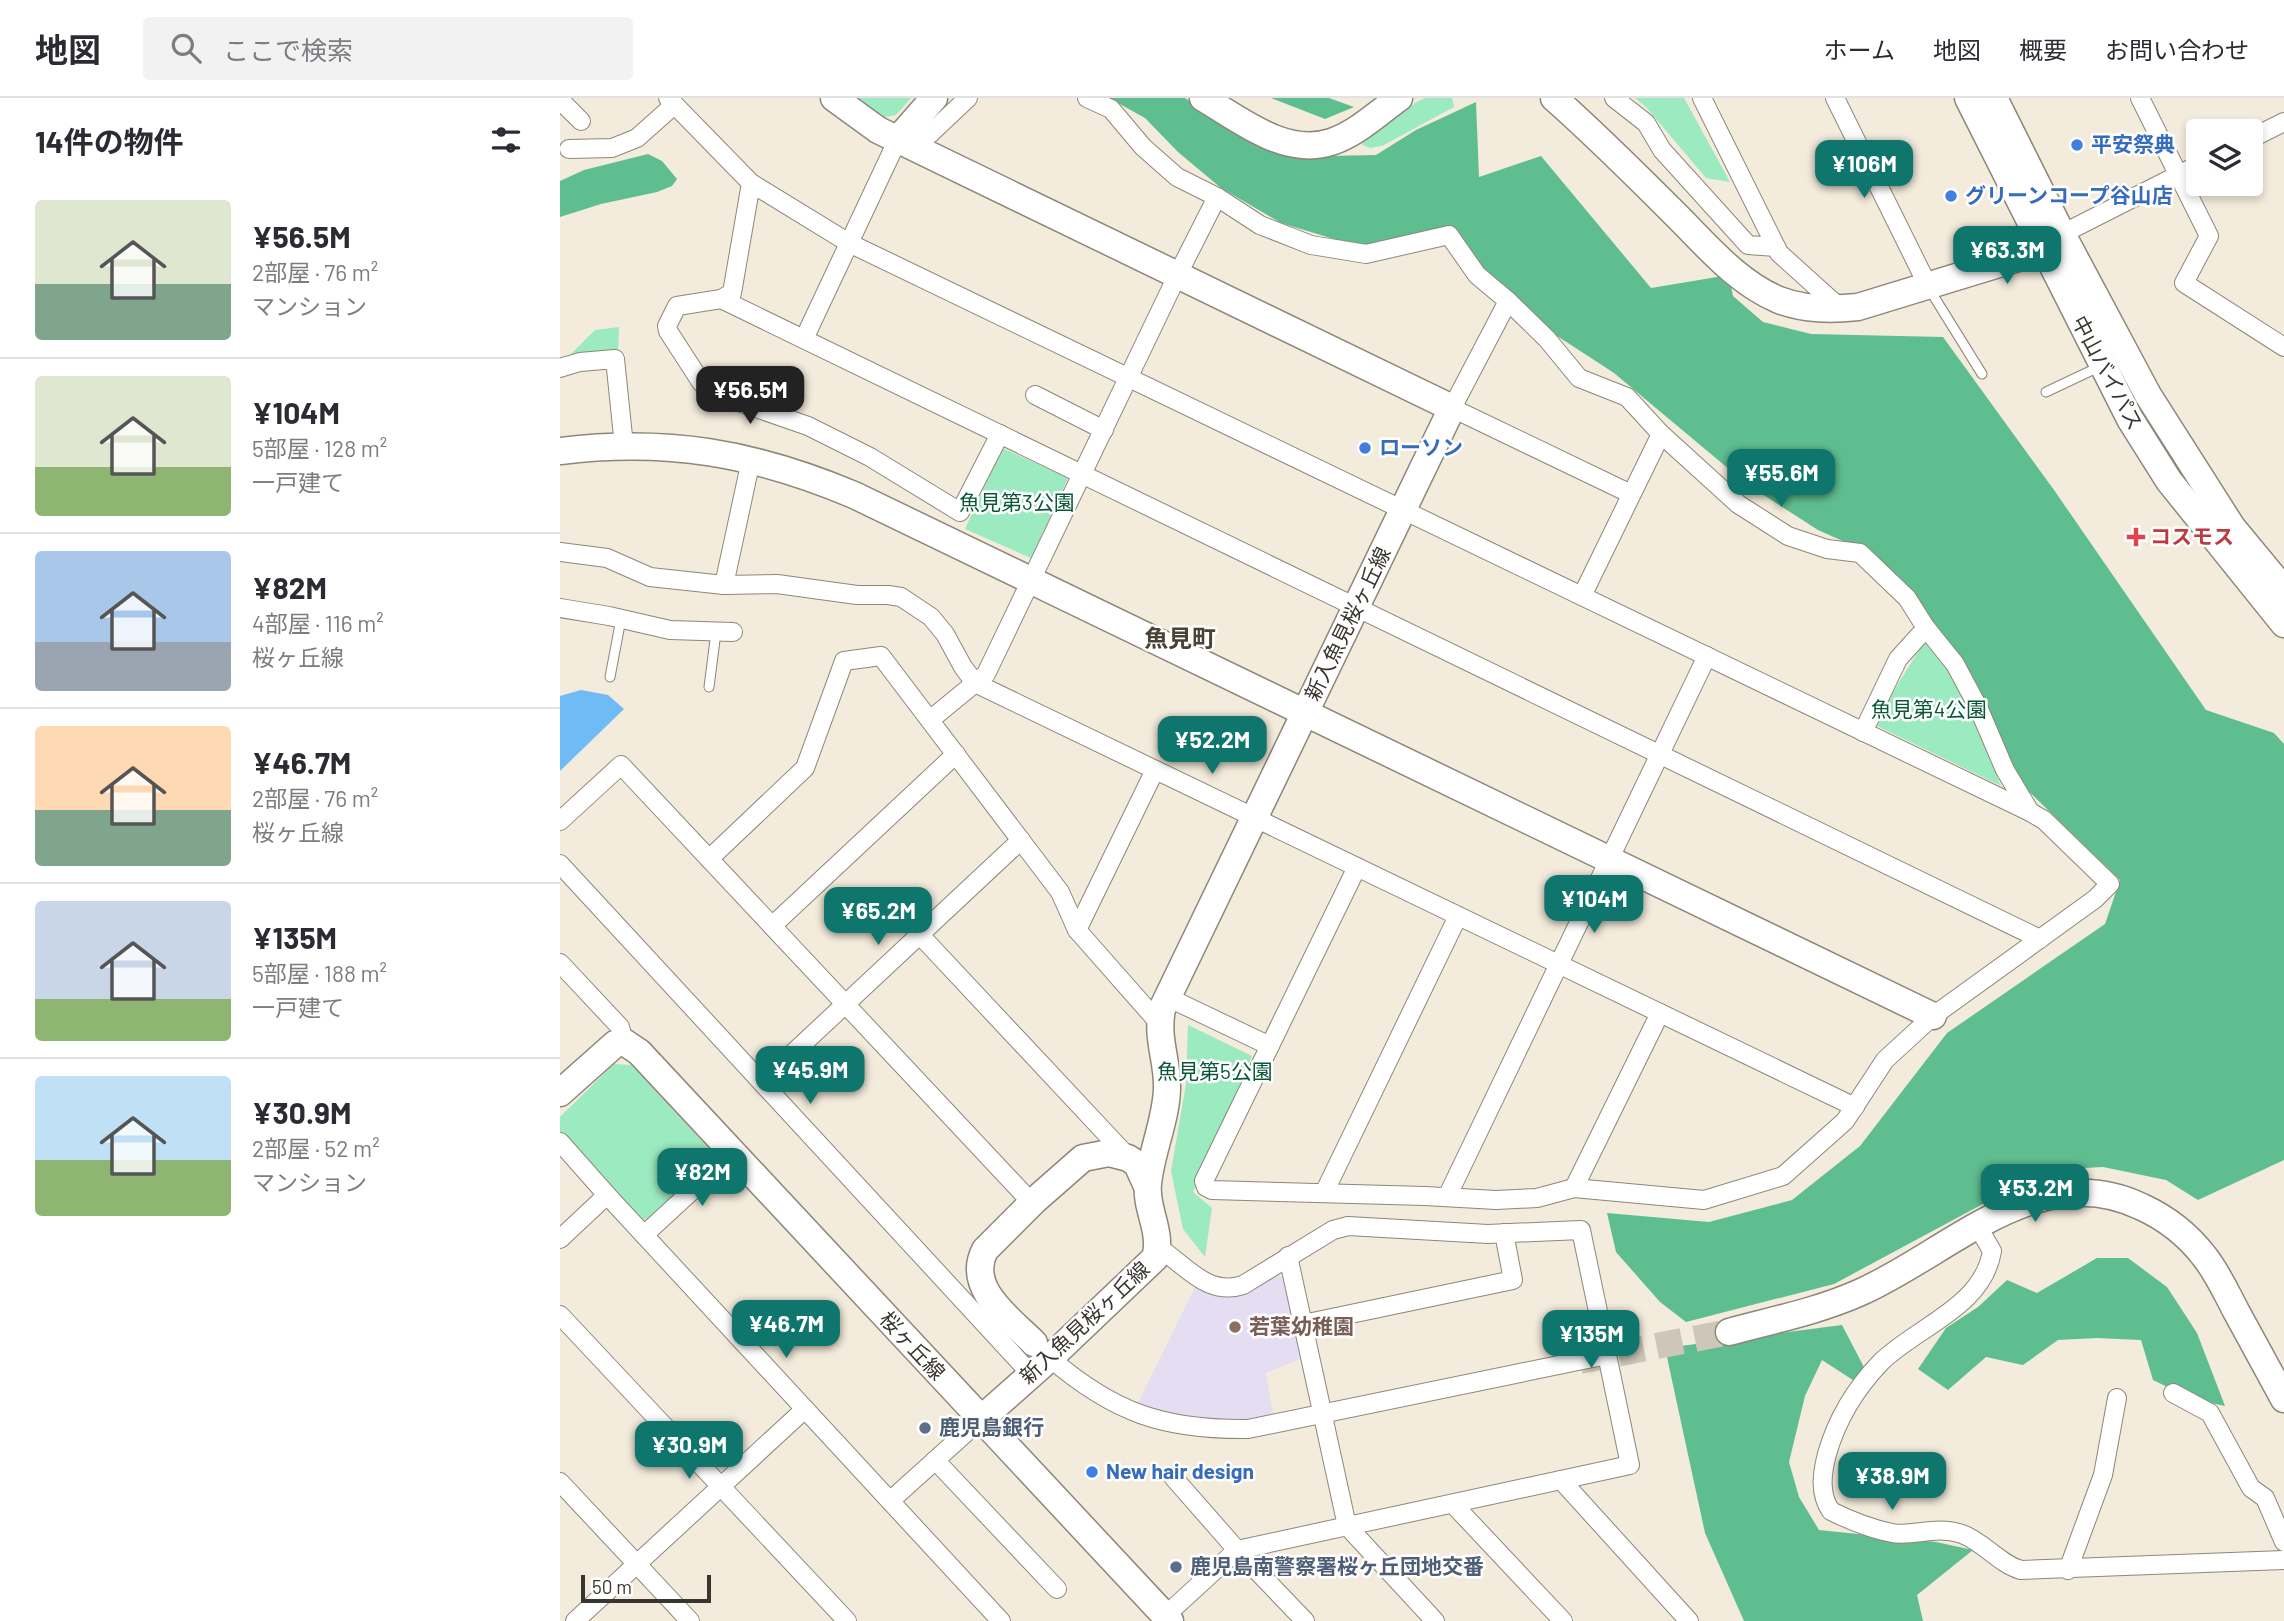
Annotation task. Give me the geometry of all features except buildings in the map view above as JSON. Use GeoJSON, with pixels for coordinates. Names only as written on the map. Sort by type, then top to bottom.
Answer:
{"type":"FeatureCollection","features":[{"type":"Feature","properties":{"kind":"street"},"geometry":{"type":"LineString","coordinates":[[834,98],[878,130],[1631,494]]}},
{"type":"Feature","properties":{"kind":"street"},"geometry":{"type":"LineString","coordinates":[[804,339],[849,243],[934,98]]}},
{"type":"Feature","properties":{"kind":"street"},"geometry":{"type":"LineString","coordinates":[[907,143],[968,98]]}},
{"type":"Feature","properties":{"kind":"street"},"geometry":{"type":"LineString","coordinates":[[1087,98],[1111,109],[1143,147],[1177,177],[1217,197],[1260,225],[1311,245],[1366,254],[1448,235],[1477,275],[1547,339],[1579,378],[1627,397],[1661,433],[1738,504],[1788,536],[1827,549],[1860,553],[1907,598],[1926,628],[1955,664],[1978,707],[2005,770],[2030,812]]}},
{"type":"Feature","properties":{"kind":"street"},"geometry":{"type":"LineString","coordinates":[[1203,98],[1287,144],[1312,145],[1331,142],[1352,132],[1399,98]]}},
{"type":"Feature","properties":{"kind":"street"},"geometry":{"type":"LineString","coordinates":[[1554,98],[1585,125],[1728,267],[1779,300],[1805,307],[1858,307],[2025,256],[2186,171]]}},
{"type":"Feature","properties":{"kind":"street"},"geometry":{"type":"LineString","coordinates":[[1614,98],[1646,123],[1662,150],[1748,245],[1776,247]]}},
{"type":"Feature","properties":{"kind":"street"},"geometry":{"type":"LineString","coordinates":[[1702,98],[1779,253],[1841,309]]}},
{"type":"Feature","properties":{"kind":"street"},"geometry":{"type":"LineString","coordinates":[[1835,98],[1928,286]]}},
{"type":"Feature","properties":{"kind":"street","name":"中山バイパス"},"geometry":{"type":"LineString","coordinates":[[1968,98],[2203,485],[2232,527],[2284,590]]}},
{"type":"Feature","properties":{"kind":"street","name":"中山バイパス"},"geometry":{"type":"LineString","coordinates":[[1994,98],[2104,365],[2130,419],[2169,481],[2284,624]]}},
{"type":"Feature","properties":{"kind":"street"},"geometry":{"type":"LineString","coordinates":[[2140,98],[2208,236],[2184,283],[2284,346]]}},
{"type":"Feature","properties":{"kind":"street"},"geometry":{"type":"LineString","coordinates":[[560,100],[581,121]]}},
{"type":"Feature","properties":{"kind":"street"},"geometry":{"type":"LineString","coordinates":[[569,149],[612,148],[637,138],[671,101],[751,183],[849,243],[2030,812],[2044,820],[2110,884],[2095,899],[1933,1016],[1885,1060],[1845,1121],[1783,1176],[1704,1200],[1574,1188],[1538,1198],[1496,1200],[1212,1190],[1206,1187],[1204,1181],[1357,867]]}},
{"type":"Feature","properties":{"kind":"street"},"geometry":{"type":"LineString","coordinates":[[2263,132],[2284,122]]}},
{"type":"Feature","properties":{"kind":"street"},"geometry":{"type":"LineString","coordinates":[[751,183],[732,293],[721,299],[677,306],[667,326],[694,372],[710,392],[808,426],[870,457],[960,512],[1000,433]]}},
{"type":"Feature","properties":{"kind":"street"},"geometry":{"type":"LineString","coordinates":[[930,720],[986,674],[1217,197]]}},
{"type":"Feature","properties":{"kind":"street"},"geometry":{"type":"LineString","coordinates":[[721,299],[2040,939]]}},
{"type":"Feature","properties":{"kind":"street"},"geometry":{"type":"LineString","coordinates":[[1452,408],[1508,301]]}},
{"type":"Feature","properties":{"kind":"street"},"geometry":{"type":"LineString","coordinates":[[560,368],[580,362],[615,359],[624,446]]}},
{"type":"Feature","properties":{"kind":"street"},"geometry":{"type":"LineString","coordinates":[[1035,395],[1104,430]]}},
{"type":"Feature","properties":{"kind":"street","name":"新入魚見桜ヶ丘線"},"geometry":{"type":"LineString","coordinates":[[981,1419],[1038,1359],[1152,1262],[1158,1247],[1147,1186],[1167,1089],[1159,1023],[1167,997],[1452,408]]}},
{"type":"Feature","properties":{"kind":"street"},"geometry":{"type":"LineString","coordinates":[[1582,596],[1661,433]]}},
{"type":"Feature","properties":{"kind":"street"},"geometry":{"type":"LineString","coordinates":[[560,451],[653,445],[696,449],[784,468],[844,491],[1933,1016]]}},
{"type":"Feature","properties":{"kind":"street"},"geometry":{"type":"LineString","coordinates":[[724,585],[751,460]]}},
{"type":"Feature","properties":{"kind":"street"},"geometry":{"type":"LineString","coordinates":[[560,552],[607,558],[650,577],[724,585],[777,584],[856,595],[901,597],[931,617],[945,634],[975,683],[1855,1107]]}},
{"type":"Feature","properties":{"kind":"street"},"geometry":{"type":"LineString","coordinates":[[560,608],[670,631],[725,632]]}},
{"type":"Feature","properties":{"kind":"street"},"geometry":{"type":"LineString","coordinates":[[1863,732],[1898,659],[1926,628]]}},
{"type":"Feature","properties":{"kind":"street"},"geometry":{"type":"LineString","coordinates":[[709,859],[805,768],[844,661],[881,656],[1060,892],[1077,930],[1159,1023]]}},
{"type":"Feature","properties":{"kind":"street"},"geometry":{"type":"LineString","coordinates":[[1447,1197],[1707,656]]}},
{"type":"Feature","properties":{"kind":"street"},"geometry":{"type":"LineString","coordinates":[[772,926],[956,754]]}},
{"type":"Feature","properties":{"kind":"street"},"geometry":{"type":"LineString","coordinates":[[560,821],[621,765],[1032,1203]]}},
{"type":"Feature","properties":{"kind":"street"},"geometry":{"type":"LineString","coordinates":[[1077,930],[1155,770]]}},
{"type":"Feature","properties":{"kind":"street"},"geometry":{"type":"LineString","coordinates":[[762,1082],[1021,840]]}},
{"type":"Feature","properties":{"kind":"street"},"geometry":{"type":"LineString","coordinates":[[560,864],[762,1082],[1038,1359],[1096,1394],[1163,1423],[1192,1428],[1248,1429],[1608,1355]]}},
{"type":"Feature","properties":{"kind":"street"},"geometry":{"type":"LineString","coordinates":[[1324,1193],[1458,916]]}},
{"type":"Feature","properties":{"kind":"street"},"geometry":{"type":"LineString","coordinates":[[919,935],[1128,1158],[1137,1164],[1147,1186]]}},
{"type":"Feature","properties":{"kind":"street"},"geometry":{"type":"LineString","coordinates":[[560,963],[620,1027],[624,1042],[615,1044],[604,1052],[560,1093]]}},
{"type":"Feature","properties":{"kind":"street"},"geometry":{"type":"LineString","coordinates":[[1167,997],[1270,1046]]}},
{"type":"Feature","properties":{"kind":"street"},"geometry":{"type":"LineString","coordinates":[[1574,1188],[1660,1013]]}},
{"type":"Feature","properties":{"kind":"street","name":"桜ヶ丘線"},"geometry":{"type":"LineString","coordinates":[[624,1042],[639,1052],[1165,1619]]}},
{"type":"Feature","properties":{"kind":"street"},"geometry":{"type":"LineString","coordinates":[[560,1142],[1001,1621]]}},
{"type":"Feature","properties":{"kind":"street"},"geometry":{"type":"LineString","coordinates":[[644,1235],[733,1153]]}},
{"type":"Feature","properties":{"kind":"street"},"geometry":{"type":"LineString","coordinates":[[1038,1359],[983,1288],[980,1275],[981,1258],[985,1250],[1032,1203],[1083,1158],[1109,1153],[1128,1158]]}},
{"type":"Feature","properties":{"kind":"street"},"geometry":{"type":"LineString","coordinates":[[1729,1332],[1819,1309],[1850,1297],[1906,1270],[2021,1203],[2068,1192],[2106,1194],[2154,1212],[2181,1231],[2204,1256],[2284,1399]]}},
{"type":"Feature","properties":{"kind":"street"},"geometry":{"type":"LineString","coordinates":[[560,1238],[607,1195]]}},
{"type":"Feature","properties":{"kind":"street"},"geometry":{"type":"LineString","coordinates":[[1158,1247],[1177,1259],[1196,1278],[1225,1288],[1243,1285],[1333,1230],[1348,1226],[1504,1233],[1581,1230],[1630,1465],[1237,1550],[1165,1619]]}},
{"type":"Feature","properties":{"kind":"street"},"geometry":{"type":"LineString","coordinates":[[1978,1227],[1992,1251],[1986,1271],[1976,1289],[1959,1306],[1910,1337],[1850,1400],[1830,1443],[1825,1463],[1822,1486],[1825,1502],[1831,1511],[1894,1533],[1944,1530],[1961,1534],[2021,1570],[2284,1560]]}},
{"type":"Feature","properties":{"kind":"street"},"geometry":{"type":"LineString","coordinates":[[1303,1324],[1513,1280],[1504,1233]]}},
{"type":"Feature","properties":{"kind":"street"},"geometry":{"type":"LineString","coordinates":[[1288,1256],[1347,1527],[1435,1621]]}},
{"type":"Feature","properties":{"kind":"street"},"geometry":{"type":"LineString","coordinates":[[560,1315],[847,1621]]}},
{"type":"Feature","properties":{"kind":"street"},"geometry":{"type":"LineString","coordinates":[[2173,1393],[2210,1413],[2251,1488],[2265,1498],[2284,1542]]}},
{"type":"Feature","properties":{"kind":"street"},"geometry":{"type":"LineString","coordinates":[[2068,1570],[2103,1475],[2117,1398]]}},
{"type":"Feature","properties":{"kind":"street"},"geometry":{"type":"LineString","coordinates":[[575,1621],[805,1409]]}},
{"type":"Feature","properties":{"kind":"street"},"geometry":{"type":"LineString","coordinates":[[890,1501],[981,1419]]}},
{"type":"Feature","properties":{"kind":"street"},"geometry":{"type":"LineString","coordinates":[[935,1460],[1057,1589]]}},
{"type":"Feature","properties":{"kind":"street"},"geometry":{"type":"LineString","coordinates":[[1173,1477],[1237,1550],[1305,1621]]}},
{"type":"Feature","properties":{"kind":"street"},"geometry":{"type":"LineString","coordinates":[[1561,1480],[1689,1621]]}},
{"type":"Feature","properties":{"kind":"street"},"geometry":{"type":"LineString","coordinates":[[560,1482],[690,1621]]}},
{"type":"Feature","properties":{"kind":"street"},"geometry":{"type":"LineString","coordinates":[[1452,1504],[1563,1621]]}},
{"type":"Feature","properties":{"kind":"lane"},"geometry":{"type":"LineString","coordinates":[[1928,286],[1982,374]]}},
{"type":"Feature","properties":{"kind":"lane"},"geometry":{"type":"LineString","coordinates":[[2046,392],[2104,365]]}},
{"type":"Feature","properties":{"kind":"lane"},"geometry":{"type":"LineString","coordinates":[[610,677],[621,619]]}},
{"type":"Feature","properties":{"kind":"lane"},"geometry":{"type":"LineString","coordinates":[[709,687],[725,632]]}},
{"type":"Feature","properties":{"kind":"shaded area","name":"若葉幼稚園"},"geometry":{"type":"Polygon","coordinates":[[[1275,1274],[1286,1279],[1302,1358],[1266,1373],[1273,1414],[1241,1420],[1212,1420],[1176,1416],[1137,1405],[1195,1287],[1225,1296],[1248,1290],[1275,1274]]]}},
{"type":"Feature","properties":{"kind":"green space"},"geometry":{"type":"Polygon","coordinates":[[[854,98],[911,98],[896,115],[885,117],[854,98]]]}},
{"type":"Feature","properties":{"kind":"green space"},"geometry":{"type":"Polygon","coordinates":[[[1109,98],[1185,98],[1201,109],[1327,156],[1376,155],[1416,130],[1476,102],[1479,177],[1541,156],[1651,288],[1729,275],[1733,296],[1763,322],[1811,334],[1943,337],[2054,490],[2206,710],[2274,733],[2284,744],[2284,1160],[2198,1200],[2166,1180],[2103,1167],[2046,1170],[1834,1284],[1686,1322],[1660,1302],[1616,1252],[1607,1213],[1709,1222],[1792,1200],[1860,1146],[1947,1033],[2105,924],[2120,880],[2015,778],[1966,666],[1912,593],[1863,550],[1818,530],[1748,485],[1614,373],[1548,330],[1479,270],[1451,233],[1357,246],[1281,223],[1221,188],[1178,152],[1145,118],[1109,98]]]}},
{"type":"Feature","properties":{"kind":"green space"},"geometry":{"type":"Polygon","coordinates":[[[1271,98],[1329,98],[1354,107],[1325,119],[1271,98]]]}},
{"type":"Feature","properties":{"kind":"green space"},"geometry":{"type":"Polygon","coordinates":[[[1425,98],[1452,98],[1454,107],[1382,146],[1370,148],[1361,144],[1415,103],[1425,98]]]}},
{"type":"Feature","properties":{"kind":"green space"},"geometry":{"type":"Polygon","coordinates":[[[1635,98],[1684,98],[1730,182],[1706,178],[1646,107],[1635,98]]]}},
{"type":"Feature","properties":{"kind":"green space"},"geometry":{"type":"Polygon","coordinates":[[[648,154],[662,161],[677,179],[672,186],[560,217],[560,181],[584,170],[648,154]]]}},
{"type":"Feature","properties":{"kind":"green space"},"geometry":{"type":"Polygon","coordinates":[[[619,327],[618,353],[567,358],[595,330],[619,327]]]}},
{"type":"Feature","properties":{"kind":"green space","name":"魚見第3公園"},"geometry":{"type":"Polygon","coordinates":[[[1002,448],[1068,478],[1031,558],[965,529],[1002,448]]]}},
{"type":"Feature","properties":{"kind":"green space","name":"魚見第4公園"},"geometry":{"type":"Polygon","coordinates":[[[1928,636],[1960,688],[2001,786],[1873,724],[1928,636]]]}},
{"type":"Feature","properties":{"kind":"green space","name":"魚見第5公園"},"geometry":{"type":"Polygon","coordinates":[[[1188,1025],[1252,1056],[1193,1192],[1212,1208],[1205,1257],[1183,1229],[1171,1171],[1186,1084],[1188,1025]]]}},
{"type":"Feature","properties":{"kind":"green space"},"geometry":{"type":"Polygon","coordinates":[[[614,1064],[631,1065],[712,1152],[712,1164],[653,1219],[640,1220],[560,1132],[560,1117],[614,1064]]]}},
{"type":"Feature","properties":{"kind":"green space"},"geometry":{"type":"Polygon","coordinates":[[[2097,1258],[2128,1258],[2167,1287],[2197,1333],[2225,1406],[2192,1399],[2153,1380],[2141,1340],[2058,1340],[2023,1365],[1986,1357],[1948,1390],[1918,1369],[1946,1328],[1978,1307],[2007,1280],[2037,1293],[2097,1258]]]}},
{"type":"Feature","properties":{"kind":"green space"},"geometry":{"type":"Polygon","coordinates":[[[1842,1325],[1866,1371],[1859,1384],[1822,1360],[1805,1396],[1789,1462],[1799,1497],[1819,1530],[1936,1542],[1973,1550],[1917,1595],[1923,1621],[1744,1621],[1705,1533],[1665,1348],[1842,1325]]]}},
{"type":"Feature","properties":{"kind":"water"},"geometry":{"type":"Polygon","coordinates":[[[581,690],[608,695],[624,709],[560,771],[560,696],[581,690]]]}},
{"type":"Feature","properties":{"kind":"tunnel"},"geometry":{"type":"LineString","coordinates":[[1580,1361],[1729,1332]]}},
{"type":"Feature","properties":{"kind":"place","name":"平安祭典"},"geometry":{"type":"Point","coordinates":[2077,145]}},
{"type":"Feature","properties":{"kind":"place","name":"グリーンコープ谷山店"},"geometry":{"type":"Point","coordinates":[1951,196]}},
{"type":"Feature","properties":{"kind":"place","name":"ローソン"},"geometry":{"type":"Point","coordinates":[1365,448]}},
{"type":"Feature","properties":{"kind":"place","name":"コスモス"},"geometry":{"type":"Point","coordinates":[2136,537]}},
{"type":"Feature","properties":{"kind":"place","name":"若葉幼稚園"},"geometry":{"type":"Point","coordinates":[1235,1327]}},
{"type":"Feature","properties":{"kind":"place","name":"鹿児島銀行"},"geometry":{"type":"Point","coordinates":[925,1428]}},
{"type":"Feature","properties":{"kind":"place","name":"New hair design"},"geometry":{"type":"Point","coordinates":[1092,1472]}},
{"type":"Feature","properties":{"kind":"place","name":"鹿児島南警察署桜ヶ丘団地交番"},"geometry":{"type":"Point","coordinates":[1176,1567]}},
{"type":"Feature","properties":{"kind":"district","name":"魚見町"},"geometry":{"type":"Point","coordinates":[1180,639]}}]}
